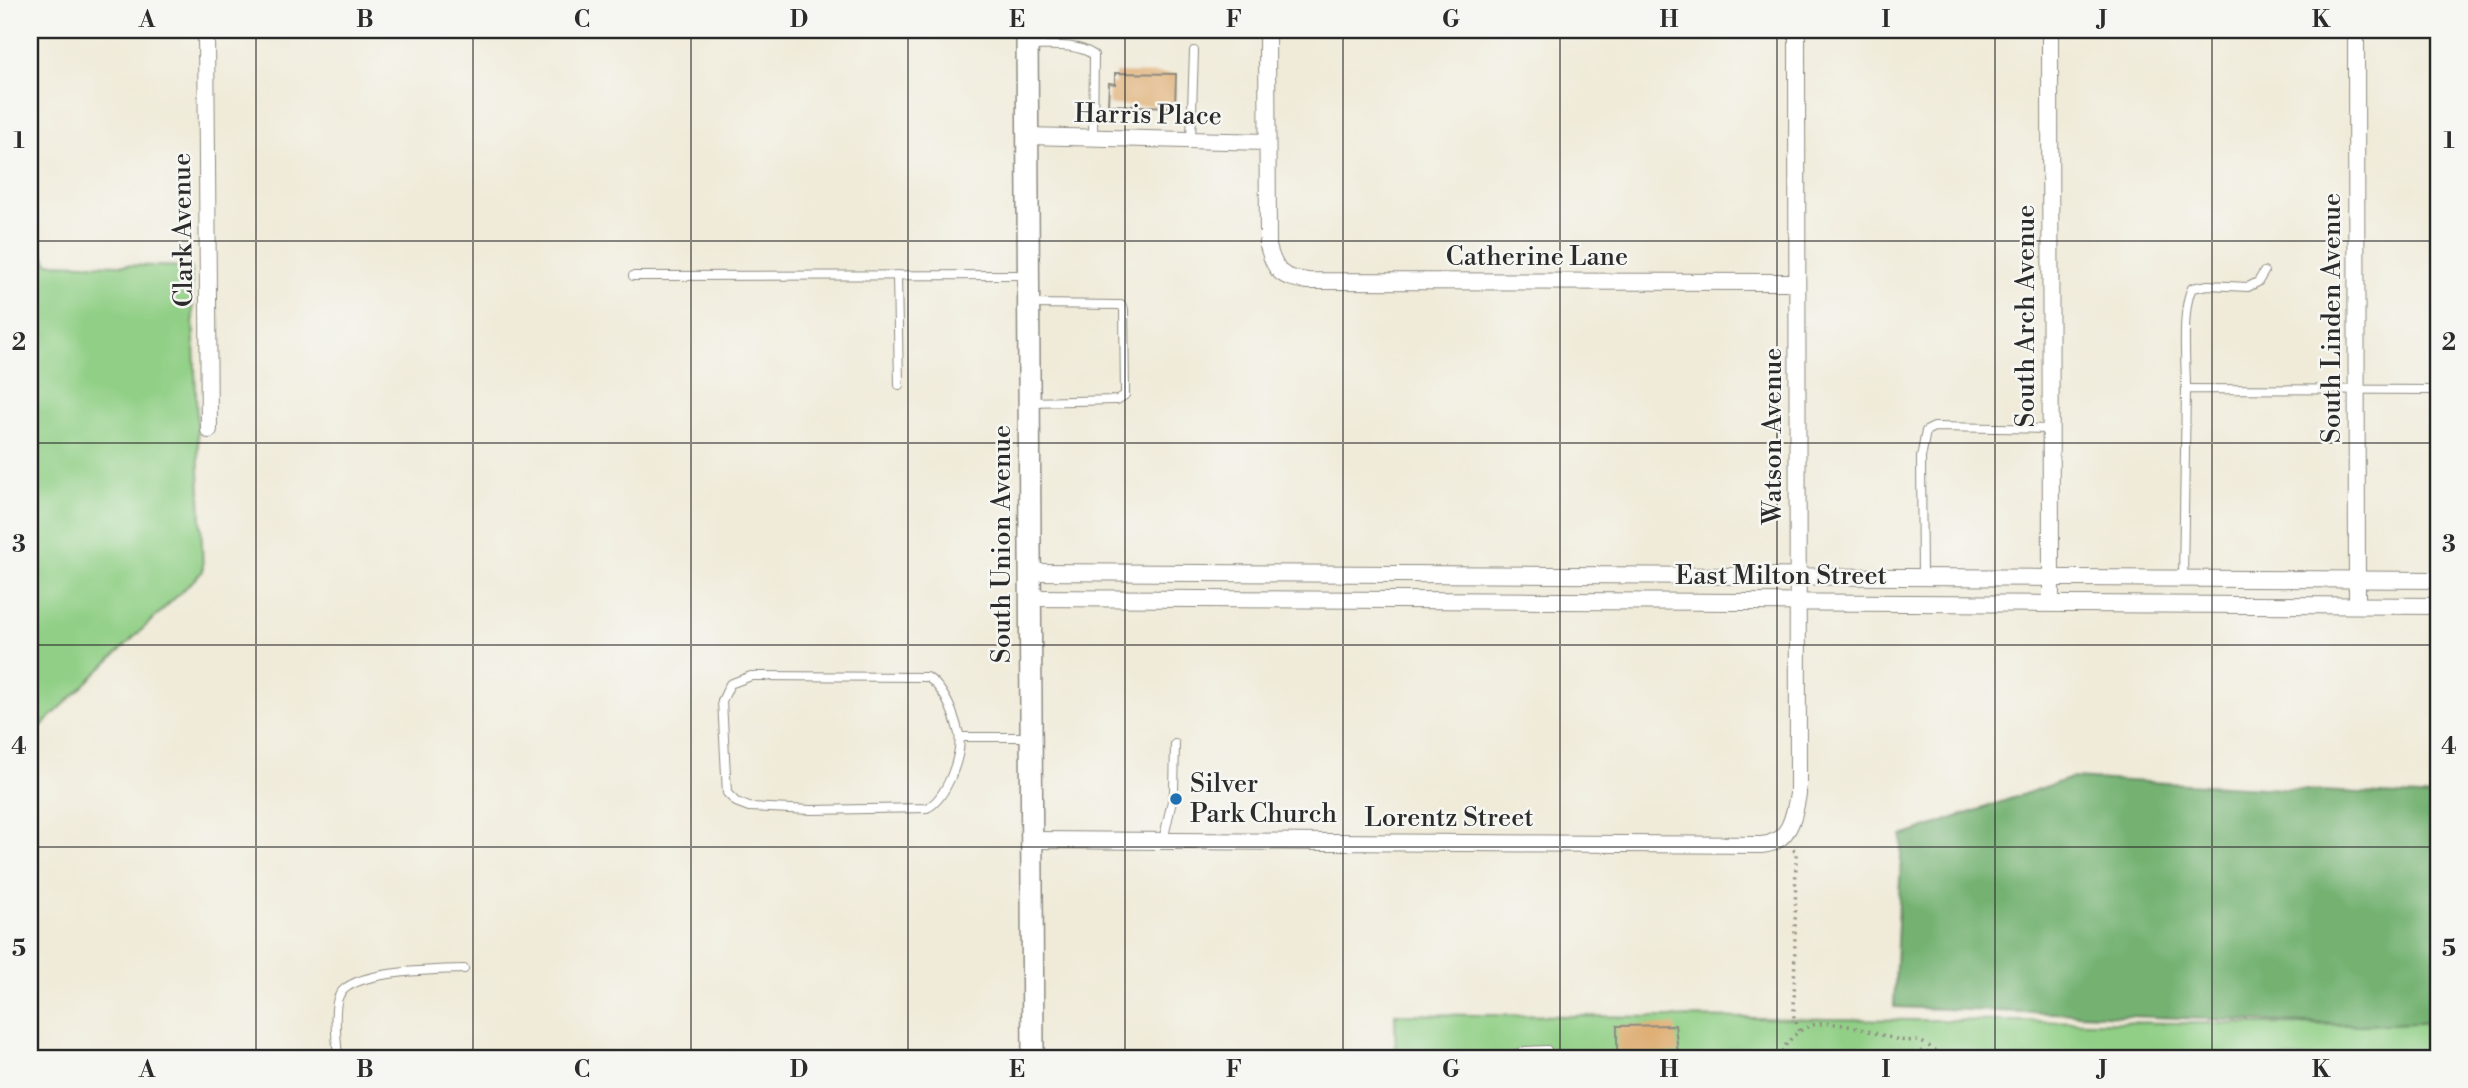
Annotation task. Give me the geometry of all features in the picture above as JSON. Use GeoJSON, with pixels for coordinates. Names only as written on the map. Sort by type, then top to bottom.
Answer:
{"type":"FeatureCollection","features":[{"type":"Feature","properties":{"kind":"main road","name":"South Union Avenue"},"geometry":{"type":"LineString","coordinates":[[1027,38],[1033,1058]]}},
{"type":"Feature","properties":{"kind":"street","name":"Clark Avenue"},"geometry":{"type":"LineString","coordinates":[[205,30],[209,430]]}},
{"type":"Feature","properties":{"kind":"street"},"geometry":{"type":"LineString","coordinates":[[1267,30],[1267,142]]}},
{"type":"Feature","properties":{"kind":"street","name":"Watson Avenue"},"geometry":{"type":"LineString","coordinates":[[1781,838],[1791,824],[1798,794],[1797,30]]}},
{"type":"Feature","properties":{"kind":"street","name":"South Arch Avenue"},"geometry":{"type":"LineString","coordinates":[[2050,30],[2051,603]]}},
{"type":"Feature","properties":{"kind":"street","name":"South Linden Avenue"},"geometry":{"type":"LineString","coordinates":[[2356,30],[2357,605]]}},
{"type":"Feature","properties":{"kind":"street","name":"Harris Place"},"geometry":{"type":"LineString","coordinates":[[1027,136],[1267,142]]}},
{"type":"Feature","properties":{"kind":"street","name":"Catherine Lane"},"geometry":{"type":"LineString","coordinates":[[1267,142],[1268,246],[1272,261],[1279,272],[1308,281],[1797,282]]}},
{"type":"Feature","properties":{"kind":"street","name":"East Milton Street"},"geometry":{"type":"LineString","coordinates":[[1031,572],[2438,580]]}},
{"type":"Feature","properties":{"kind":"street"},"geometry":{"type":"LineString","coordinates":[[1205,573],[1205,598]]}},
{"type":"Feature","properties":{"kind":"street"},"geometry":{"type":"LineString","coordinates":[[1351,574],[1352,599]]}},
{"type":"Feature","properties":{"kind":"street"},"geometry":{"type":"LineString","coordinates":[[1499,575],[1499,600]]}},
{"type":"Feature","properties":{"kind":"street","name":"East Milton Street"},"geometry":{"type":"LineString","coordinates":[[1644,576],[1644,600]]}},
{"type":"Feature","properties":{"kind":"street","name":"East Milton Street"},"geometry":{"type":"LineString","coordinates":[[1919,601],[1920,577]]}},
{"type":"Feature","properties":{"kind":"street"},"geometry":{"type":"LineString","coordinates":[[2183,579],[2183,604]]}},
{"type":"Feature","properties":{"kind":"street","name":"East Milton Street"},"geometry":{"type":"LineString","coordinates":[[1031,598],[2438,606]]}},
{"type":"Feature","properties":{"kind":"street","name":"Lorentz Street"},"geometry":{"type":"LineString","coordinates":[[1031,840],[1761,845],[1776,842],[1781,838]]}},
{"type":"Feature","properties":{"kind":"lane"},"geometry":{"type":"LineString","coordinates":[[1027,38],[1085,49],[1094,55],[1093,138]]}},
{"type":"Feature","properties":{"kind":"lane"},"geometry":{"type":"LineString","coordinates":[[1191,140],[1194,51]]}},
{"type":"Feature","properties":{"kind":"lane"},"geometry":{"type":"LineString","coordinates":[[2183,579],[2189,295],[2192,288],[2208,285],[2248,287],[2258,282],[2264,272]]}},
{"type":"Feature","properties":{"kind":"lane"},"geometry":{"type":"LineString","coordinates":[[897,275],[899,385]]}},
{"type":"Feature","properties":{"kind":"lane"},"geometry":{"type":"LineString","coordinates":[[633,276],[1028,275]]}},
{"type":"Feature","properties":{"kind":"lane"},"geometry":{"type":"LineString","coordinates":[[1028,304],[1121,305],[1124,309],[1125,395],[1123,398],[1029,402]]}},
{"type":"Feature","properties":{"kind":"lane"},"geometry":{"type":"LineString","coordinates":[[2186,389],[2438,390]]}},
{"type":"Feature","properties":{"kind":"lane"},"geometry":{"type":"LineString","coordinates":[[1920,577],[1921,458],[1927,431],[1934,427],[2050,429]]}},
{"type":"Feature","properties":{"kind":"lane"},"geometry":{"type":"LineString","coordinates":[[751,676],[927,677],[938,684],[960,737],[944,793],[936,804],[927,807],[811,810],[748,807],[736,802],[727,793],[722,701],[730,684],[751,676]]}},
{"type":"Feature","properties":{"kind":"lane"},"geometry":{"type":"LineString","coordinates":[[960,737],[1031,737]]}},
{"type":"Feature","properties":{"kind":"lane"},"geometry":{"type":"LineString","coordinates":[[1163,841],[1174,792],[1175,744]]}},
{"type":"Feature","properties":{"kind":"lane"},"geometry":{"type":"LineString","coordinates":[[338,1058],[336,1006],[339,995],[348,986],[391,974],[464,969]]}},
{"type":"Feature","properties":{"kind":"lane"},"geometry":{"type":"LineString","coordinates":[[1505,1058],[1525,1051],[1547,1050]]}},
{"type":"Feature","properties":{"kind":"path"},"geometry":{"type":"LineString","coordinates":[[1796,851],[1794,1016],[1799,1031]]}},
{"type":"Feature","properties":{"kind":"path"},"geometry":{"type":"LineString","coordinates":[[1779,1058],[1783,1049],[1799,1031],[1810,1025],[1836,1025],[1923,1042],[1939,1055]]}},
{"type":"Feature","properties":{"kind":"path"},"geometry":{"type":"LineString","coordinates":[[1908,1058],[1918,1051],[1960,1058]]}},
{"type":"Feature","properties":{"kind":"green space"},"geometry":{"type":"Polygon","coordinates":[[[30,228],[48,263],[191,267],[203,571],[30,737],[30,228]]]}},
{"type":"Feature","properties":{"kind":"green space"},"geometry":{"type":"Polygon","coordinates":[[[2071,778],[2438,797],[2438,1022],[2358,1025],[1894,1007],[1902,836],[2071,778]]]}},
{"type":"Feature","properties":{"kind":"green space"},"geometry":{"type":"Polygon","coordinates":[[[1395,1014],[2358,1025],[2438,1022],[2438,1058],[1396,1058],[1395,1014]]]}},
{"type":"Feature","properties":{"kind":"building"},"geometry":{"type":"Polygon","coordinates":[[[1115,73],[1176,74],[1175,107],[1108,105],[1109,83],[1115,84],[1115,73]]]}},
{"type":"Feature","properties":{"kind":"building"},"geometry":{"type":"Polygon","coordinates":[[[1675,1025],[1678,1053],[1617,1055],[1617,1026],[1675,1025]]]}},
{"type":"Feature","properties":{"kind":"place","name":"Silver Park Church"},"geometry":{"type":"Point","coordinates":[1176,799]}}]}
